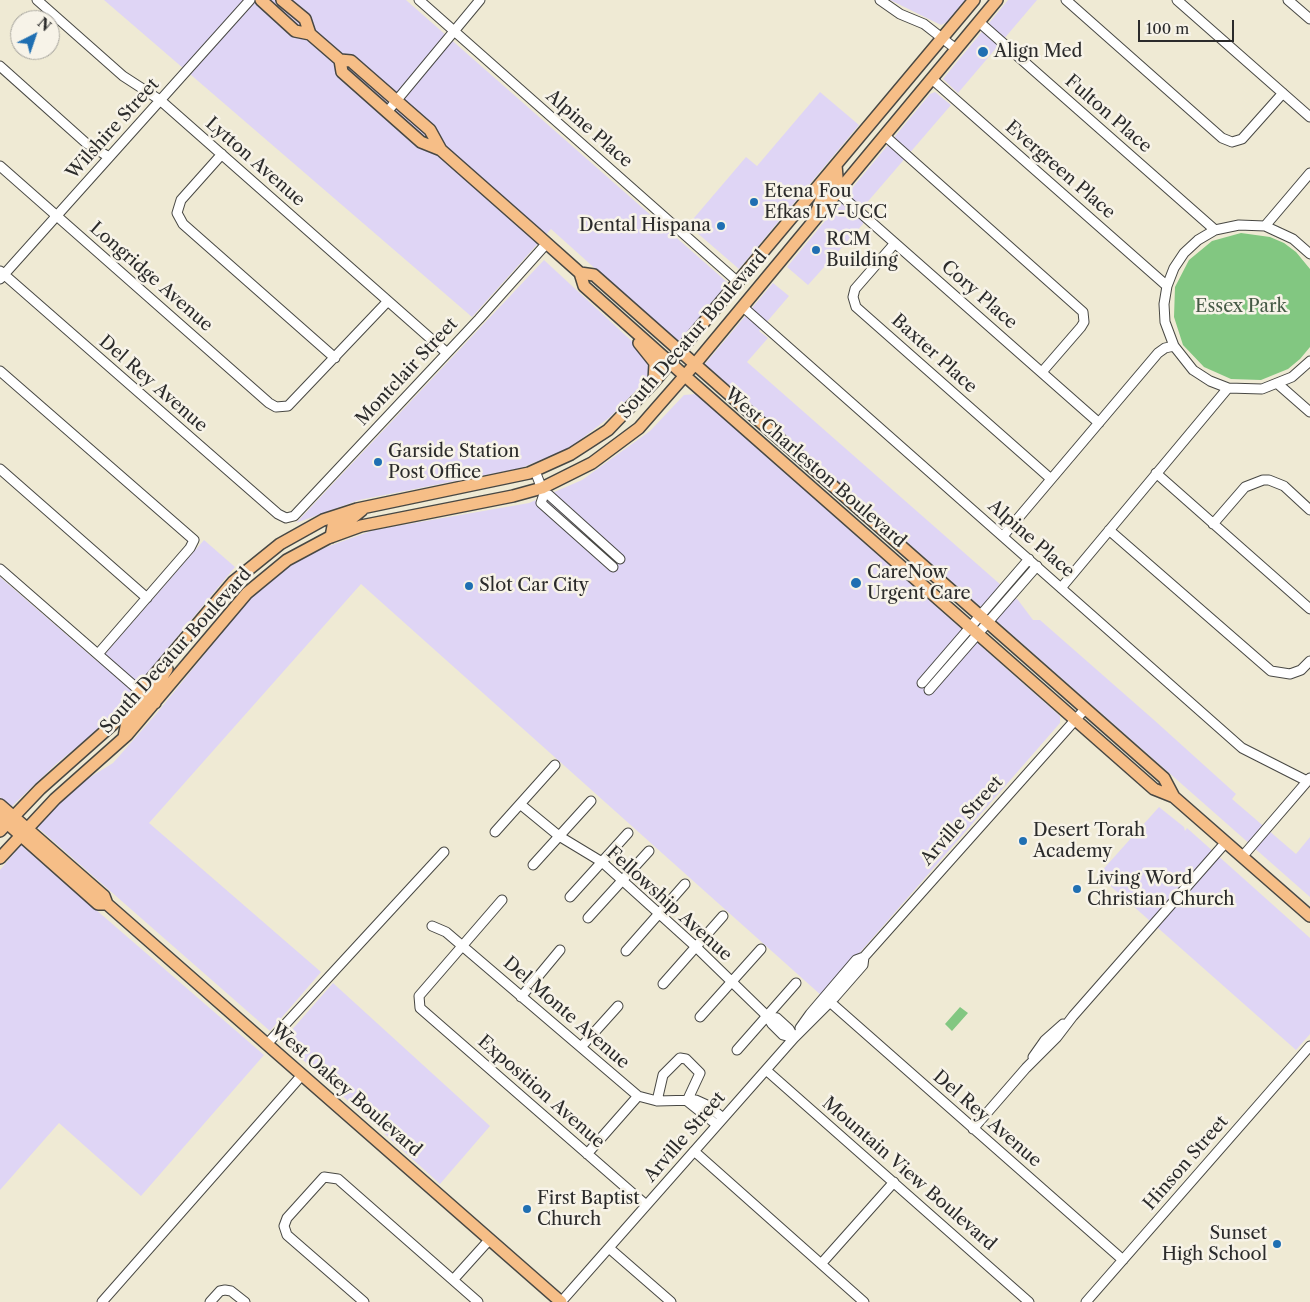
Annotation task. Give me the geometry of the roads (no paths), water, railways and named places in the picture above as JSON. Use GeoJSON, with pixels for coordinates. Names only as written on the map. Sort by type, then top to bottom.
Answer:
{"type":"FeatureCollection","features":[{"type":"Feature","properties":{"kind":"main road","name":"West Charleston Boulevard"},"geometry":{"type":"LineString","coordinates":[[262,0],[295,31],[310,34]]}},
{"type":"Feature","properties":{"kind":"main road","name":"West Charleston Boulevard"},"geometry":{"type":"LineString","coordinates":[[282,0],[304,19],[310,34],[340,60],[351,61],[430,130],[441,150],[580,273],[584,286],[670,363],[832,505],[1085,709],[1164,778],[1174,797]]}},
{"type":"Feature","properties":{"kind":"main road","name":"South Decatur Boulevard"},"geometry":{"type":"LineString","coordinates":[[5,822],[104,733],[141,692],[223,592],[261,558],[300,532],[334,516],[367,506],[506,480],[535,471],[560,460],[599,437],[630,409],[653,383],[974,0]]}},
{"type":"Feature","properties":{"kind":"main road","name":"South Decatur Boulevard"},"geometry":{"type":"LineString","coordinates":[[0,858],[56,798],[123,739],[227,615],[257,583],[286,560],[331,537],[377,522],[543,491],[582,469],[623,441],[646,420],[685,376],[998,0]]}},
{"type":"Feature","properties":{"kind":"main road","name":"West Charleston Boulevard"},"geometry":{"type":"LineString","coordinates":[[340,60],[342,72],[421,142],[441,150]]}},
{"type":"Feature","properties":{"kind":"main road"},"geometry":{"type":"LineString","coordinates":[[836,165],[837,177],[830,186],[837,192]]}},
{"type":"Feature","properties":{"kind":"main road"},"geometry":{"type":"LineString","coordinates":[[814,220],[824,191],[822,182]]}},
{"type":"Feature","properties":{"kind":"main road","name":"West Charleston Boulevard"},"geometry":{"type":"LineString","coordinates":[[580,273],[594,275],[892,538],[1076,720],[1154,789],[1174,797],[1310,916]]}},
{"type":"Feature","properties":{"kind":"main road"},"geometry":{"type":"LineString","coordinates":[[632,329],[641,346],[655,363],[656,369],[653,383]]}},
{"type":"Feature","properties":{"kind":"main road"},"geometry":{"type":"LineString","coordinates":[[788,466],[827,488],[833,486]]}},
{"type":"Feature","properties":{"kind":"main road"},"geometry":{"type":"LineString","coordinates":[[832,505],[842,505],[892,538]]}},
{"type":"Feature","properties":{"kind":"main road"},"geometry":{"type":"LineString","coordinates":[[331,537],[333,526],[351,519],[367,506]]}},
{"type":"Feature","properties":{"kind":"main road"},"geometry":{"type":"LineString","coordinates":[[155,703],[152,693],[165,675],[173,653]]}},
{"type":"Feature","properties":{"kind":"main road"},"geometry":{"type":"LineString","coordinates":[[123,739],[127,722],[145,699],[141,692]]}},
{"type":"Feature","properties":{"kind":"main road","name":"West Oakey Boulevard"},"geometry":{"type":"LineString","coordinates":[[0,805],[5,822],[23,832],[104,896],[107,904],[561,1302]]}},
{"type":"Feature","properties":{"kind":"street","name":"Lytton Avenue"},"geometry":{"type":"LineString","coordinates":[[37,0],[123,76],[160,100],[447,353]]}},
{"type":"Feature","properties":{"kind":"street","name":"Wilshire Street"},"geometry":{"type":"LineString","coordinates":[[1,275],[57,216],[250,0]]}},
{"type":"Feature","properties":{"kind":"street","name":"Alpine Place"},"geometry":{"type":"LineString","coordinates":[[419,0],[738,282]]}},
{"type":"Feature","properties":{"kind":"street"},"geometry":{"type":"LineString","coordinates":[[387,112],[480,0]]}},
{"type":"Feature","properties":{"kind":"street"},"geometry":{"type":"LineString","coordinates":[[880,0],[900,14],[924,24],[956,49]]}},
{"type":"Feature","properties":{"kind":"street"},"geometry":{"type":"LineString","coordinates":[[1066,0],[1222,138],[1232,142],[1242,138],[1283,93]]}},
{"type":"Feature","properties":{"kind":"street"},"geometry":{"type":"LineString","coordinates":[[1177,0],[1310,117]]}},
{"type":"Feature","properties":{"kind":"street"},"geometry":{"type":"LineString","coordinates":[[1288,0],[1310,20]]}},
{"type":"Feature","properties":{"kind":"street","name":"Fulton Place"},"geometry":{"type":"LineString","coordinates":[[979,22],[1215,230]]}},
{"type":"Feature","properties":{"kind":"street"},"geometry":{"type":"LineString","coordinates":[[0,66],[86,143],[110,157]]}},
{"type":"Feature","properties":{"kind":"street","name":"Evergreen Place"},"geometry":{"type":"LineString","coordinates":[[932,78],[1167,286]]}},
{"type":"Feature","properties":{"kind":"street"},"geometry":{"type":"LineString","coordinates":[[884,136],[1080,307],[1084,317],[1081,327],[1042,372]]}},
{"type":"Feature","properties":{"kind":"street"},"geometry":{"type":"LineString","coordinates":[[222,154],[181,200],[177,213],[183,224],[335,358],[388,301]]}},
{"type":"Feature","properties":{"kind":"street","name":"Longridge Avenue"},"geometry":{"type":"LineString","coordinates":[[0,166],[269,403],[283,408],[288,406],[335,358]]}},
{"type":"Feature","properties":{"kind":"street"},"geometry":{"type":"LineString","coordinates":[[1265,226],[1310,173]]}},
{"type":"Feature","properties":{"kind":"street","name":"Cory Place"},"geometry":{"type":"LineString","coordinates":[[837,192],[1099,423]]}},
{"type":"Feature","properties":{"kind":"street"},"geometry":{"type":"LineString","coordinates":[[1310,254],[1293,239],[1265,226],[1239,225],[1215,230],[1198,240],[1184,253],[1174,268],[1167,286],[1164,304],[1166,322],[1174,346],[1194,370],[1210,381],[1228,388],[1262,389],[1292,377],[1310,361]]}},
{"type":"Feature","properties":{"kind":"street","name":"Baxter Place"},"geometry":{"type":"LineString","coordinates":[[895,243],[855,289],[853,297],[856,307],[1051,480]]}},
{"type":"Feature","properties":{"kind":"street","name":"Montclair Street"},"geometry":{"type":"LineString","coordinates":[[286,518],[294,516],[547,244]]}},
{"type":"Feature","properties":{"kind":"street","name":"Del Rey Avenue"},"geometry":{"type":"LineString","coordinates":[[1,275],[278,514],[286,518]]}},
{"type":"Feature","properties":{"kind":"street","name":"Alpine Place"},"geometry":{"type":"LineString","coordinates":[[743,307],[1242,748],[1309,780]]}},
{"type":"Feature","properties":{"kind":"street"},"geometry":{"type":"LineString","coordinates":[[1003,536],[1158,353],[1165,348],[1174,346]]}},
{"type":"Feature","properties":{"kind":"street"},"geometry":{"type":"LineString","coordinates":[[0,371],[194,540],[190,548],[98,654]]}},
{"type":"Feature","properties":{"kind":"street"},"geometry":{"type":"LineString","coordinates":[[1278,384],[1310,412]]}},
{"type":"Feature","properties":{"kind":"street"},"geometry":{"type":"LineString","coordinates":[[1061,588],[1228,388]]}},
{"type":"Feature","properties":{"kind":"street"},"geometry":{"type":"LineString","coordinates":[[0,469],[147,598]]}},
{"type":"Feature","properties":{"kind":"street"},"geometry":{"type":"LineString","coordinates":[[535,471],[543,491],[541,503],[613,567]]}},
{"type":"Feature","properties":{"kind":"street"},"geometry":{"type":"LineString","coordinates":[[1156,474],[1310,609]]}},
{"type":"Feature","properties":{"kind":"street"},"geometry":{"type":"LineString","coordinates":[[1213,524],[1245,487],[1262,480],[1269,480],[1284,486],[1310,510]]}},
{"type":"Feature","properties":{"kind":"street"},"geometry":{"type":"LineString","coordinates":[[543,491],[620,558]]}},
{"type":"Feature","properties":{"kind":"street"},"geometry":{"type":"LineString","coordinates":[[1110,530],[1271,671],[1284,675],[1295,673],[1310,661]]}},
{"type":"Feature","properties":{"kind":"street"},"geometry":{"type":"LineString","coordinates":[[979,625],[1029,559]]}},
{"type":"Feature","properties":{"kind":"street"},"geometry":{"type":"LineString","coordinates":[[925,687],[979,625],[1037,566]]}},
{"type":"Feature","properties":{"kind":"street"},"geometry":{"type":"LineString","coordinates":[[0,568],[141,692]]}},
{"type":"Feature","properties":{"kind":"street","name":"Arville Street"},"geometry":{"type":"LineString","coordinates":[[794,1038],[856,960],[864,957],[1085,709]]}},
{"type":"Feature","properties":{"kind":"street"},"geometry":{"type":"LineString","coordinates":[[495,832],[555,766]]}},
{"type":"Feature","properties":{"kind":"street"},"geometry":{"type":"LineString","coordinates":[[1242,857],[1309,780]]}},
{"type":"Feature","properties":{"kind":"street"},"geometry":{"type":"LineString","coordinates":[[533,865],[591,801]]}},
{"type":"Feature","properties":{"kind":"street","name":"Fellowship Avenue"},"geometry":{"type":"LineString","coordinates":[[520,804],[559,836],[602,862],[660,913],[767,1016],[777,1018],[789,1029],[794,1038]]}},
{"type":"Feature","properties":{"kind":"street"},"geometry":{"type":"LineString","coordinates":[[570,898],[628,832]]}},
{"type":"Feature","properties":{"kind":"street"},"geometry":{"type":"LineString","coordinates":[[973,1129],[1026,1068],[1057,1037],[1073,1016],[1226,842]]}},
{"type":"Feature","properties":{"kind":"street"},"geometry":{"type":"LineString","coordinates":[[588,918],[649,851]]}},
{"type":"Feature","properties":{"kind":"street"},"geometry":{"type":"LineString","coordinates":[[267,1044],[444,852]]}},
{"type":"Feature","properties":{"kind":"street"},"geometry":{"type":"LineString","coordinates":[[626,951],[685,884]]}},
{"type":"Feature","properties":{"kind":"street"},"geometry":{"type":"LineString","coordinates":[[461,945],[502,900]]}},
{"type":"Feature","properties":{"kind":"street"},"geometry":{"type":"LineString","coordinates":[[663,984],[723,916]]}},
{"type":"Feature","properties":{"kind":"street","name":"Del Monte Avenue"},"geometry":{"type":"LineString","coordinates":[[432,926],[446,932],[564,1035],[582,1046],[638,1096],[657,1101],[702,1102],[720,1122]]}},
{"type":"Feature","properties":{"kind":"street","name":"Exposition Avenue"},"geometry":{"type":"LineString","coordinates":[[461,945],[419,996],[420,1008],[646,1205]]}},
{"type":"Feature","properties":{"kind":"street"},"geometry":{"type":"LineString","coordinates":[[700,1017],[761,949]]}},
{"type":"Feature","properties":{"kind":"street"},"geometry":{"type":"LineString","coordinates":[[521,997],[560,950]]}},
{"type":"Feature","properties":{"kind":"street","name":"Arville Street"},"geometry":{"type":"LineString","coordinates":[[561,1302],[794,1038],[854,975],[862,965],[864,957]]}},
{"type":"Feature","properties":{"kind":"street"},"geometry":{"type":"LineString","coordinates":[[843,975],[854,975]]}},
{"type":"Feature","properties":{"kind":"street"},"geometry":{"type":"LineString","coordinates":[[737,1050],[796,983]]}},
{"type":"Feature","properties":{"kind":"street"},"geometry":{"type":"LineString","coordinates":[[820,1003],[830,1002]]}},
{"type":"Feature","properties":{"kind":"street","name":"Del Rey Avenue"},"geometry":{"type":"LineString","coordinates":[[830,1002],[1122,1260]]}},
{"type":"Feature","properties":{"kind":"street"},"geometry":{"type":"LineString","coordinates":[[582,1046],[618,1006]]}},
{"type":"Feature","properties":{"kind":"street","name":"Hinson Street"},"geometry":{"type":"LineString","coordinates":[[1086,1302],[1310,1046]]}},
{"type":"Feature","properties":{"kind":"street"},"geometry":{"type":"LineString","coordinates":[[657,1101],[663,1075],[680,1058],[686,1058],[700,1073],[687,1101]]}},
{"type":"Feature","properties":{"kind":"street","name":"Mountain View Boulevard"},"geometry":{"type":"LineString","coordinates":[[766,1070],[1030,1302]]}},
{"type":"Feature","properties":{"kind":"street"},"geometry":{"type":"LineString","coordinates":[[102,1302],[302,1075]]}},
{"type":"Feature","properties":{"kind":"street"},"geometry":{"type":"LineString","coordinates":[[587,1154],[638,1096]]}},
{"type":"Feature","properties":{"kind":"street"},"geometry":{"type":"LineString","coordinates":[[694,1151],[864,1302]]}},
{"type":"Feature","properties":{"kind":"street"},"geometry":{"type":"LineString","coordinates":[[364,1302],[287,1235],[284,1226],[287,1218],[324,1177],[338,1179],[478,1302]]}},
{"type":"Feature","properties":{"kind":"street"},"geometry":{"type":"LineString","coordinates":[[821,1264],[894,1182]]}},
{"type":"Feature","properties":{"kind":"street"},"geometry":{"type":"LineString","coordinates":[[453,1280],[490,1239]]}},
{"type":"Feature","properties":{"kind":"street"},"geometry":{"type":"LineString","coordinates":[[609,1248],[672,1302]]}},
{"type":"Feature","properties":{"kind":"street"},"geometry":{"type":"LineString","coordinates":[[210,1302],[220,1291],[225,1290],[231,1291],[245,1302]]}},
{"type":"Feature","properties":{"kind":"place","name":"Align Med"},"geometry":{"type":"Point","coordinates":[983,52]}},
{"type":"Feature","properties":{"kind":"place","name":"Etena Fou Efkas LV-UCC"},"geometry":{"type":"Point","coordinates":[754,202]}},
{"type":"Feature","properties":{"kind":"place","name":"Dental Hispana"},"geometry":{"type":"Point","coordinates":[721,226]}},
{"type":"Feature","properties":{"kind":"place","name":"RCM Building"},"geometry":{"type":"Point","coordinates":[816,250]}},
{"type":"Feature","properties":{"kind":"place","name":"Garside Station Post Office"},"geometry":{"type":"Point","coordinates":[378,462]}},
{"type":"Feature","properties":{"kind":"place","name":"CareNow Urgent Care"},"geometry":{"type":"Point","coordinates":[856,583]}},
{"type":"Feature","properties":{"kind":"place","name":"Slot Car City"},"geometry":{"type":"Point","coordinates":[469,586]}},
{"type":"Feature","properties":{"kind":"place","name":"Desert Torah Academy"},"geometry":{"type":"Point","coordinates":[1023,841]}},
{"type":"Feature","properties":{"kind":"place","name":"Living Word Christian Church"},"geometry":{"type":"Point","coordinates":[1077,889]}},
{"type":"Feature","properties":{"kind":"place","name":"First Baptist Church"},"geometry":{"type":"Point","coordinates":[527,1209]}},
{"type":"Feature","properties":{"kind":"place","name":"Sunset High School"},"geometry":{"type":"Point","coordinates":[1277,1244]}},
{"type":"Feature","properties":{"kind":"park label","name":"Essex Park"},"geometry":{"type":"Point","coordinates":[1241,307]}}]}
